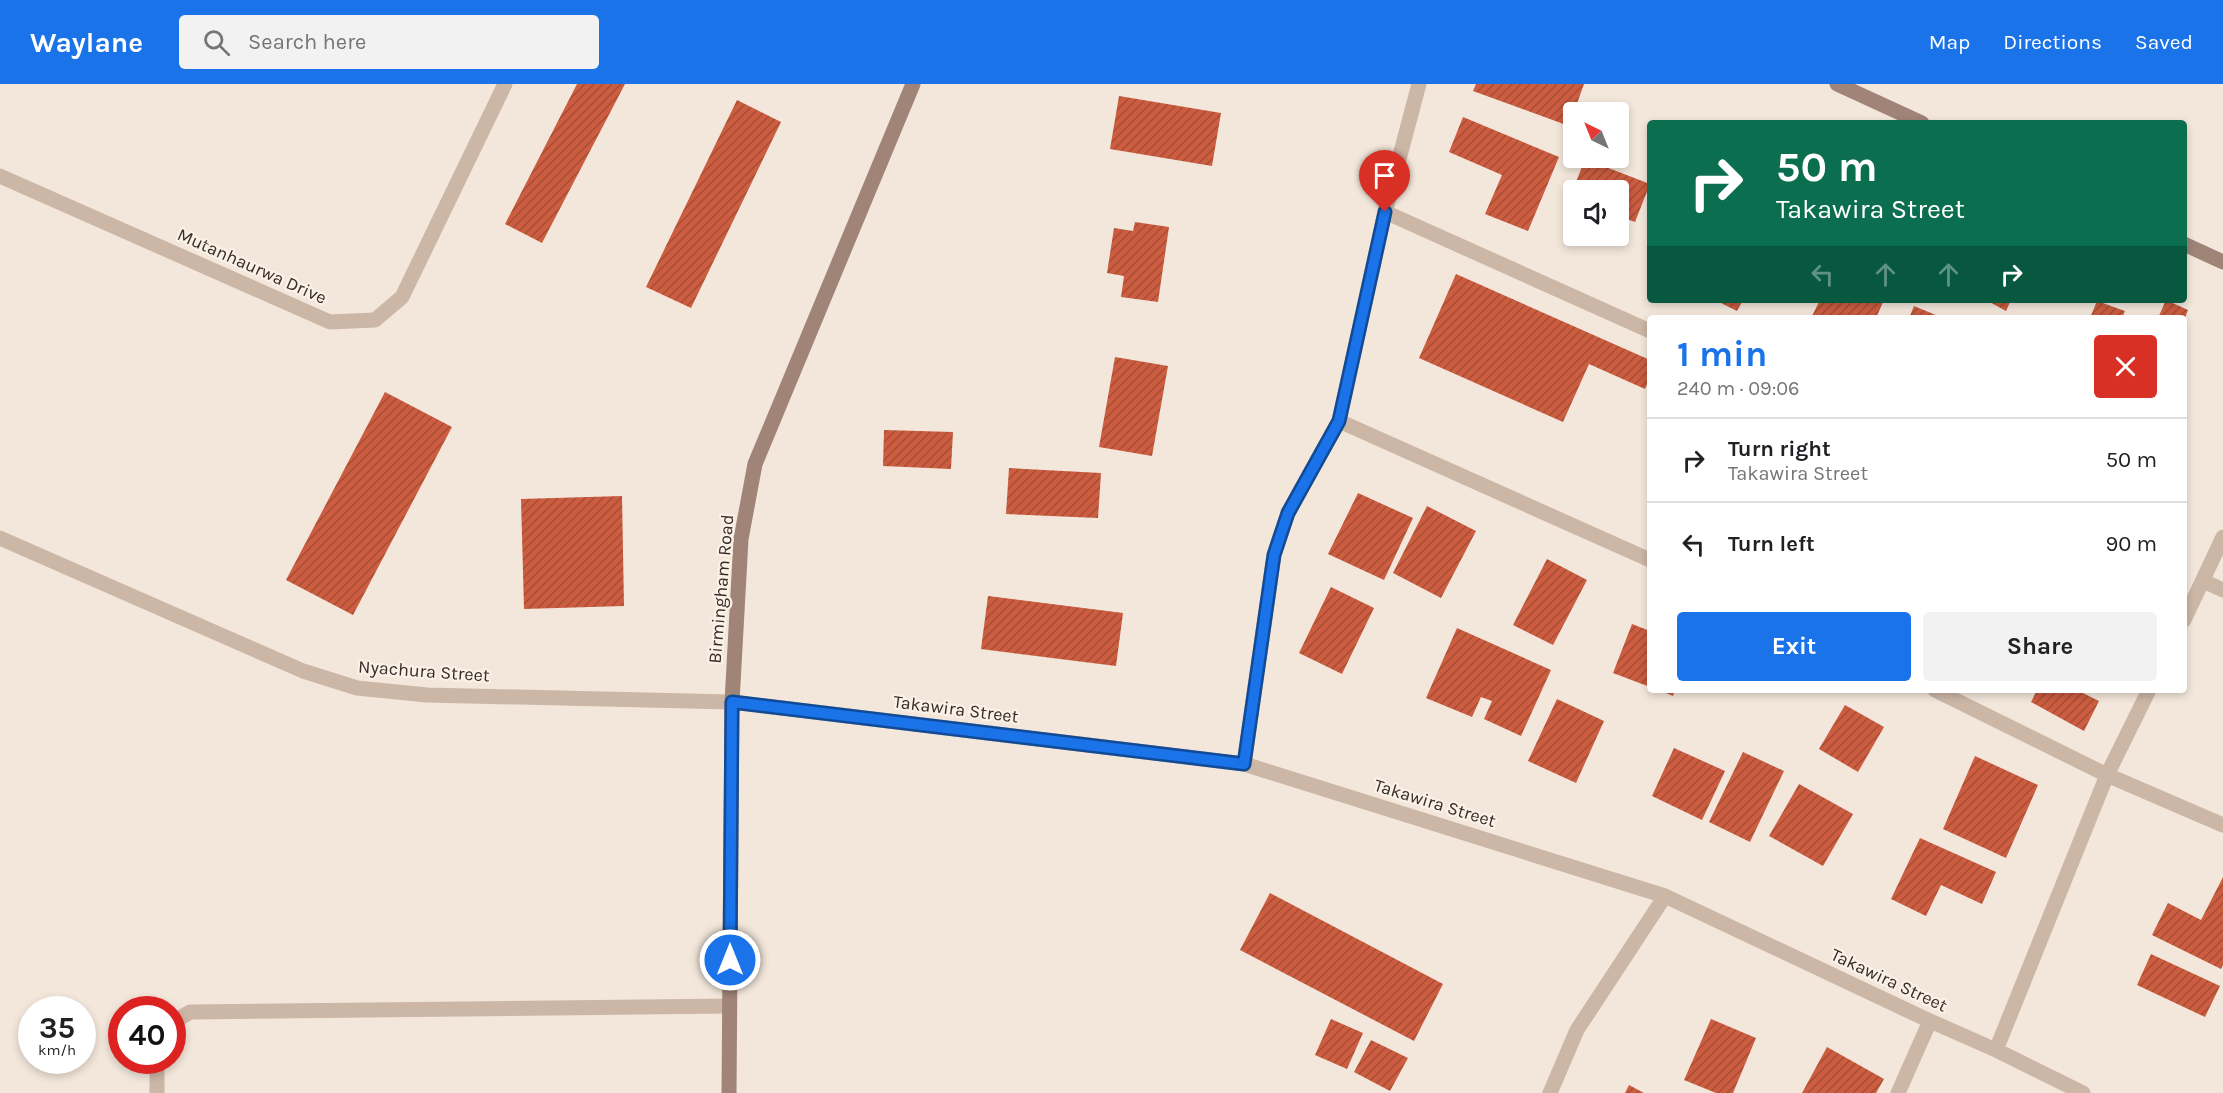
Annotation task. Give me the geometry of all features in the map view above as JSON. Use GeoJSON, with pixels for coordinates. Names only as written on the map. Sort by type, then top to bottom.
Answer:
{"type":"FeatureCollection","features":[{"type":"Feature","properties":{"kind":"street","name":"Mutanhaurwa Drive"},"geometry":{"type":"LineString","coordinates":[[0,176],[330,322],[375,320],[402,297],[505,84]]}},
{"type":"Feature","properties":{"kind":"street","name":"Birmingham Road"},"geometry":{"type":"LineString","coordinates":[[729,1093],[732,702],[741,539],[755,465],[913,84]]}},
{"type":"Feature","properties":{"kind":"street"},"geometry":{"type":"LineString","coordinates":[[1244,764],[1274,555],[1288,513],[1339,421],[1385,212],[1419,84]]}},
{"type":"Feature","properties":{"kind":"street"},"geometry":{"type":"LineString","coordinates":[[1837,84],[1915,120]]}},
{"type":"Feature","properties":{"kind":"street"},"geometry":{"type":"LineString","coordinates":[[1385,212],[1647,330]]}},
{"type":"Feature","properties":{"kind":"street"},"geometry":{"type":"LineString","coordinates":[[2187,245],[2223,262]]}},
{"type":"Feature","properties":{"kind":"street"},"geometry":{"type":"LineString","coordinates":[[1339,421],[1647,559]]}},
{"type":"Feature","properties":{"kind":"street"},"geometry":{"type":"LineString","coordinates":[[2187,614],[2223,537]]}},
{"type":"Feature","properties":{"kind":"street","name":"Nyachura Street"},"geometry":{"type":"LineString","coordinates":[[0,538],[303,671],[357,688],[427,694],[732,702]]}},
{"type":"Feature","properties":{"kind":"street"},"geometry":{"type":"LineString","coordinates":[[2203,581],[2223,590]]}},
{"type":"Feature","properties":{"kind":"street"},"geometry":{"type":"LineString","coordinates":[[1941,693],[2107,776],[2223,825]]}},
{"type":"Feature","properties":{"kind":"street"},"geometry":{"type":"LineString","coordinates":[[1996,1050],[2107,776],[2148,693]]}},
{"type":"Feature","properties":{"kind":"street","name":"Takawira Street"},"geometry":{"type":"LineString","coordinates":[[732,702],[1244,764],[1665,896],[1996,1050],[2083,1093]]}},
{"type":"Feature","properties":{"kind":"street"},"geometry":{"type":"LineString","coordinates":[[1550,1093],[1576,1030],[1665,896]]}},
{"type":"Feature","properties":{"kind":"street"},"geometry":{"type":"LineString","coordinates":[[186,1014],[190,1012],[729,1006]]}},
{"type":"Feature","properties":{"kind":"street"},"geometry":{"type":"LineString","coordinates":[[1898,1093],[1930,1021]]}},
{"type":"Feature","properties":{"kind":"street"},"geometry":{"type":"LineString","coordinates":[[157,1074],[157,1093]]}},
{"type":"Feature","properties":{"kind":"building"},"geometry":{"type":"Polygon","coordinates":[[[577,84],[625,84],[542,243],[505,224],[577,84]]]}},
{"type":"Feature","properties":{"kind":"building"},"geometry":{"type":"Polygon","coordinates":[[[1476,84],[1584,84],[1578,102],[1563,102],[1563,124],[1473,91],[1476,84]]]}},
{"type":"Feature","properties":{"kind":"building"},"geometry":{"type":"Polygon","coordinates":[[[1119,96],[1221,113],[1212,166],[1110,149],[1119,96]]]}},
{"type":"Feature","properties":{"kind":"building"},"geometry":{"type":"Polygon","coordinates":[[[737,100],[781,122],[691,308],[646,287],[737,100]]]}},
{"type":"Feature","properties":{"kind":"building"},"geometry":{"type":"Polygon","coordinates":[[[1463,117],[1559,157],[1528,231],[1485,214],[1502,175],[1449,152],[1463,117]]]}},
{"type":"Feature","properties":{"kind":"building"},"geometry":{"type":"Polygon","coordinates":[[[1581,168],[1608,168],[1647,183],[1647,192],[1635,222],[1629,220],[1629,180],[1577,180],[1581,168]]]}},
{"type":"Feature","properties":{"kind":"building"},"geometry":{"type":"Polygon","coordinates":[[[1135,222],[1169,227],[1158,302],[1121,297],[1124,276],[1107,273],[1114,228],[1133,231],[1135,222]]]}},
{"type":"Feature","properties":{"kind":"building"},"geometry":{"type":"Polygon","coordinates":[[[1456,274],[1647,359],[1647,385],[1645,389],[1589,364],[1563,422],[1419,358],[1456,274]]]}},
{"type":"Feature","properties":{"kind":"building"},"geometry":{"type":"Polygon","coordinates":[[[1721,303],[1741,303],[1737,311],[1721,303]]]}},
{"type":"Feature","properties":{"kind":"building"},"geometry":{"type":"Polygon","coordinates":[[[1818,303],[1883,303],[1877,315],[1812,315],[1818,303]]]}},
{"type":"Feature","properties":{"kind":"building"},"geometry":{"type":"Polygon","coordinates":[[[1991,303],[2010,303],[2006,311],[1991,303]]]}},
{"type":"Feature","properties":{"kind":"building"},"geometry":{"type":"Polygon","coordinates":[[[2096,303],[2125,311],[2123,315],[2091,315],[2096,303]]]}},
{"type":"Feature","properties":{"kind":"building"},"geometry":{"type":"Polygon","coordinates":[[[2165,303],[2173,303],[2188,310],[2186,315],[2159,315],[2165,303]]]}},
{"type":"Feature","properties":{"kind":"building"},"geometry":{"type":"Polygon","coordinates":[[[1914,306],[1936,315],[1910,315],[1914,306]]]}},
{"type":"Feature","properties":{"kind":"building"},"geometry":{"type":"Polygon","coordinates":[[[1115,357],[1168,366],[1152,456],[1099,447],[1115,357]]]}},
{"type":"Feature","properties":{"kind":"building"},"geometry":{"type":"Polygon","coordinates":[[[385,392],[452,427],[353,615],[286,580],[385,392]]]}},
{"type":"Feature","properties":{"kind":"building"},"geometry":{"type":"Polygon","coordinates":[[[884,430],[953,432],[951,469],[883,466],[884,430]]]}},
{"type":"Feature","properties":{"kind":"building"},"geometry":{"type":"Polygon","coordinates":[[[1009,468],[1101,473],[1098,518],[1006,514],[1009,468]]]}},
{"type":"Feature","properties":{"kind":"building"},"geometry":{"type":"Polygon","coordinates":[[[1358,493],[1413,518],[1384,580],[1328,554],[1358,493]]]}},
{"type":"Feature","properties":{"kind":"building"},"geometry":{"type":"Polygon","coordinates":[[[622,496],[624,606],[524,609],[521,499],[622,496]]]}},
{"type":"Feature","properties":{"kind":"building"},"geometry":{"type":"Polygon","coordinates":[[[1427,506],[1476,531],[1441,598],[1393,573],[1427,506]]]}},
{"type":"Feature","properties":{"kind":"building"},"geometry":{"type":"Polygon","coordinates":[[[1547,559],[1587,580],[1553,645],[1513,625],[1547,559]]]}},
{"type":"Feature","properties":{"kind":"building"},"geometry":{"type":"Polygon","coordinates":[[[1331,587],[1374,608],[1342,674],[1299,653],[1331,587]]]}},
{"type":"Feature","properties":{"kind":"building"},"geometry":{"type":"Polygon","coordinates":[[[988,596],[1123,613],[1116,666],[981,649],[988,596]]]}},
{"type":"Feature","properties":{"kind":"building"},"geometry":{"type":"Polygon","coordinates":[[[1632,624],[1647,630],[1647,686],[1613,673],[1632,624]]]}},
{"type":"Feature","properties":{"kind":"building"},"geometry":{"type":"Polygon","coordinates":[[[1457,628],[1551,670],[1521,736],[1484,719],[1492,701],[1481,697],[1472,717],[1426,698],[1457,628]]]}},
{"type":"Feature","properties":{"kind":"building"},"geometry":{"type":"Polygon","coordinates":[[[2036,693],[2083,693],[2099,701],[2084,731],[2031,702],[2036,693]]]}},
{"type":"Feature","properties":{"kind":"building"},"geometry":{"type":"Polygon","coordinates":[[[1557,699],[1604,721],[1576,783],[1528,761],[1557,699]]]}},
{"type":"Feature","properties":{"kind":"building"},"geometry":{"type":"Polygon","coordinates":[[[1845,705],[1884,727],[1858,772],[1819,749],[1845,705]]]}},
{"type":"Feature","properties":{"kind":"building"},"geometry":{"type":"Polygon","coordinates":[[[1674,748],[1725,771],[1702,820],[1652,796],[1674,748]]]}},
{"type":"Feature","properties":{"kind":"building"},"geometry":{"type":"Polygon","coordinates":[[[1743,752],[1784,771],[1750,842],[1709,822],[1743,752]]]}},
{"type":"Feature","properties":{"kind":"building"},"geometry":{"type":"Polygon","coordinates":[[[1975,756],[2038,785],[2006,858],[1943,829],[1975,756]]]}},
{"type":"Feature","properties":{"kind":"building"},"geometry":{"type":"Polygon","coordinates":[[[1799,784],[1853,814],[1823,866],[1769,836],[1799,784]]]}},
{"type":"Feature","properties":{"kind":"building"},"geometry":{"type":"Polygon","coordinates":[[[1920,838],[1996,872],[1982,904],[1941,885],[1926,916],[1891,899],[1920,838]]]}},
{"type":"Feature","properties":{"kind":"building"},"geometry":{"type":"Polygon","coordinates":[[[2223,877],[2223,965],[2221,969],[2152,935],[2168,903],[2201,920],[2223,877]]]}},
{"type":"Feature","properties":{"kind":"building"},"geometry":{"type":"Polygon","coordinates":[[[1270,893],[1443,984],[1414,1041],[1240,950],[1270,893]]]}},
{"type":"Feature","properties":{"kind":"building"},"geometry":{"type":"Polygon","coordinates":[[[2151,954],[2220,986],[2205,1017],[2137,985],[2151,954]]]}},
{"type":"Feature","properties":{"kind":"building"},"geometry":{"type":"Polygon","coordinates":[[[1331,1019],[1363,1033],[1347,1069],[1315,1055],[1331,1019]]]}},
{"type":"Feature","properties":{"kind":"building"},"geometry":{"type":"Polygon","coordinates":[[[1711,1019],[1756,1038],[1733,1093],[1716,1093],[1684,1080],[1711,1019]]]}},
{"type":"Feature","properties":{"kind":"building"},"geometry":{"type":"Polygon","coordinates":[[[1371,1040],[1408,1058],[1390,1091],[1354,1072],[1371,1040]]]}},
{"type":"Feature","properties":{"kind":"building"},"geometry":{"type":"Polygon","coordinates":[[[1827,1047],[1884,1079],[1876,1093],[1802,1093],[1827,1047]]]}},
{"type":"Feature","properties":{"kind":"building"},"geometry":{"type":"Polygon","coordinates":[[[1629,1085],[1644,1093],[1625,1093],[1629,1085]]]}},
{"type":"Feature","properties":{"kind":"route"},"geometry":{"type":"LineString","coordinates":[[730,960],[732,702],[1244,764],[1274,555],[1288,513],[1339,421],[1385,212]]}}]}
